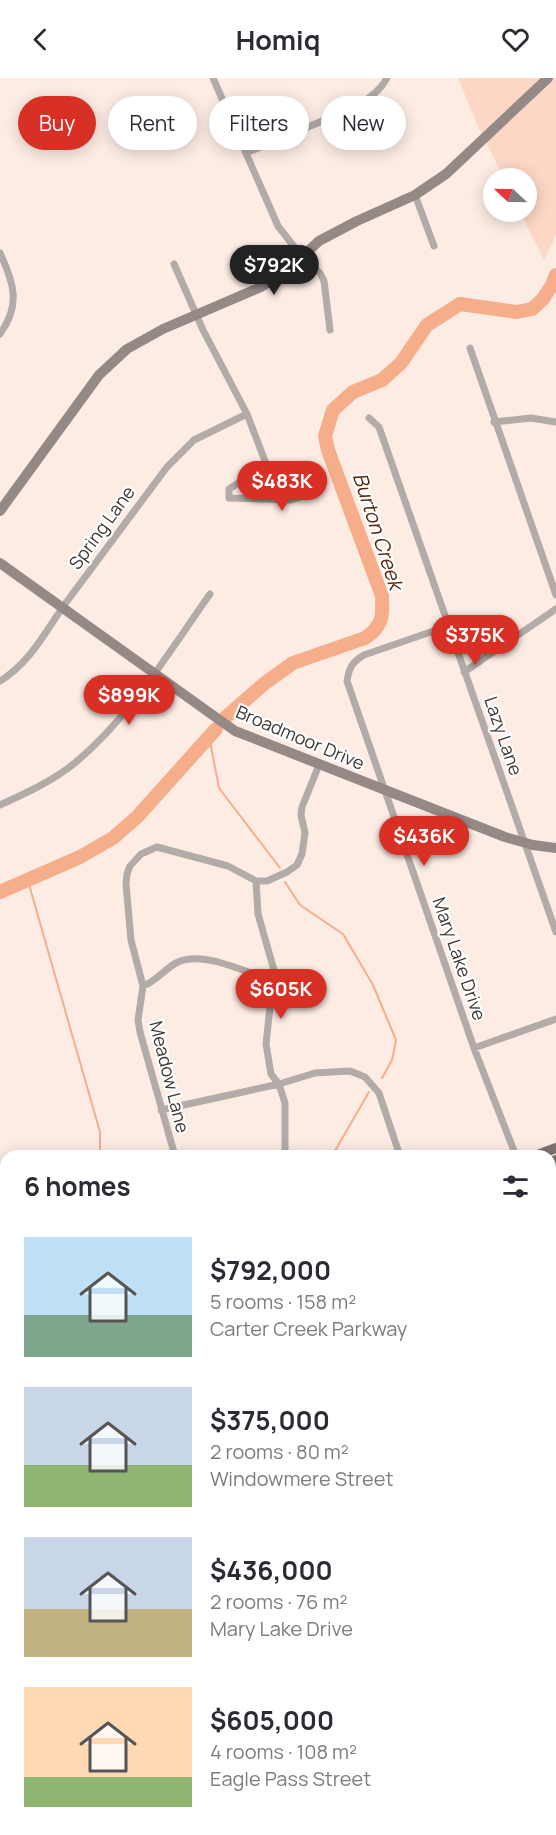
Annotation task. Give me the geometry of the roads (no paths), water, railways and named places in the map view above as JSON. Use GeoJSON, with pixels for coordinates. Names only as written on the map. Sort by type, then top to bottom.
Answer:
{"type":"FeatureCollection","features":[{"type":"Feature","properties":{"kind":"street"},"geometry":{"type":"LineString","coordinates":[[213,78],[278,226],[302,257],[320,273],[324,280],[330,330]]}},
{"type":"Feature","properties":{"kind":"street"},"geometry":{"type":"LineString","coordinates":[[246,153],[358,105],[370,98],[387,78]]}},
{"type":"Feature","properties":{"kind":"street"},"geometry":{"type":"LineString","coordinates":[[0,511],[99,375],[113,360],[143,339],[261,287],[286,272],[320,241],[336,231],[416,195],[446,174],[548,78]]}},
{"type":"Feature","properties":{"kind":"street"},"geometry":{"type":"LineString","coordinates":[[416,195],[434,246]]}},
{"type":"Feature","properties":{"kind":"street"},"geometry":{"type":"LineString","coordinates":[[0,253],[13,286],[14,301],[10,317],[0,334]]}},
{"type":"Feature","properties":{"kind":"street"},"geometry":{"type":"LineString","coordinates":[[174,264],[203,330],[247,414],[270,474]]}},
{"type":"Feature","properties":{"kind":"street"},"geometry":{"type":"LineString","coordinates":[[470,348],[556,595]]}},
{"type":"Feature","properties":{"kind":"street","name":"Spring Lane"},"geometry":{"type":"LineString","coordinates":[[0,681],[14,673],[32,653],[62,608],[166,467],[194,440],[247,414]]}},
{"type":"Feature","properties":{"kind":"street","name":"Lazy Lane"},"geometry":{"type":"LineString","coordinates":[[369,418],[379,427],[556,932]]}},
{"type":"Feature","properties":{"kind":"street"},"geometry":{"type":"LineString","coordinates":[[494,422],[531,418],[556,422]]}},
{"type":"Feature","properties":{"kind":"street"},"geometry":{"type":"LineString","coordinates":[[304,466],[310,467],[314,470],[319,489],[291,500],[229,498],[229,489],[238,482],[248,477],[270,474],[281,474],[304,466]]}},
{"type":"Feature","properties":{"kind":"street","name":"Broadmoor Drive"},"geometry":{"type":"LineString","coordinates":[[0,563],[235,731],[524,843],[556,848]]}},
{"type":"Feature","properties":{"kind":"street"},"geometry":{"type":"LineString","coordinates":[[0,805],[37,788],[76,762],[115,724],[210,594]]}},
{"type":"Feature","properties":{"kind":"street"},"geometry":{"type":"LineString","coordinates":[[464,672],[556,609]]}},
{"type":"Feature","properties":{"kind":"street","name":"Mary Lake Drive"},"geometry":{"type":"LineString","coordinates":[[448,626],[364,655],[354,661],[348,670],[346,681],[474,1048],[514,1150]]}},
{"type":"Feature","properties":{"kind":"street"},"geometry":{"type":"LineString","coordinates":[[285,1150],[285,1103],[279,1084],[271,1074],[266,1044],[274,970],[258,914],[256,881],[277,878],[297,865],[304,846],[302,807],[319,765]]}},
{"type":"Feature","properties":{"kind":"street","name":"Meadow Lane"},"geometry":{"type":"LineString","coordinates":[[173,1150],[140,1032],[138,1020],[143,986],[131,940],[127,874],[136,858],[149,850],[164,848],[228,866],[256,881]]}},
{"type":"Feature","properties":{"kind":"street"},"geometry":{"type":"LineString","coordinates":[[143,986],[153,982],[178,962],[191,959],[228,964],[274,981]]}},
{"type":"Feature","properties":{"kind":"street"},"geometry":{"type":"LineString","coordinates":[[474,1048],[556,1019]]}},
{"type":"Feature","properties":{"kind":"street"},"geometry":{"type":"LineString","coordinates":[[162,1110],[279,1084],[315,1073],[350,1071],[365,1077],[379,1093],[398,1150]]}},
{"type":"Feature","properties":{"kind":"waterway","name":"Burton Creek"},"geometry":{"type":"LineString","coordinates":[[226,717],[265,683],[293,663],[365,638],[371,634],[381,620],[382,596],[328,450],[325,436],[333,410],[353,392],[382,380],[401,363],[427,325],[460,304],[517,312],[532,309],[543,299],[556,275]]}},
{"type":"Feature","properties":{"kind":"waterway","name":"Burton Creek"},"geometry":{"type":"LineString","coordinates":[[0,892],[80,857],[113,838],[137,817],[216,729]]}},
{"type":"Feature","properties":{"kind":"waterway"},"geometry":{"type":"LineString","coordinates":[[209,736],[219,788],[280,868]]}},
{"type":"Feature","properties":{"kind":"waterway"},"geometry":{"type":"LineString","coordinates":[[28,881],[100,1132],[100,1149]]}},
{"type":"Feature","properties":{"kind":"waterway"},"geometry":{"type":"LineString","coordinates":[[285,882],[300,905],[343,934],[373,985],[396,1040],[392,1060],[382,1078]]}},
{"type":"Feature","properties":{"kind":"waterway"},"geometry":{"type":"LineString","coordinates":[[335,1150],[369,1092]]}}]}
